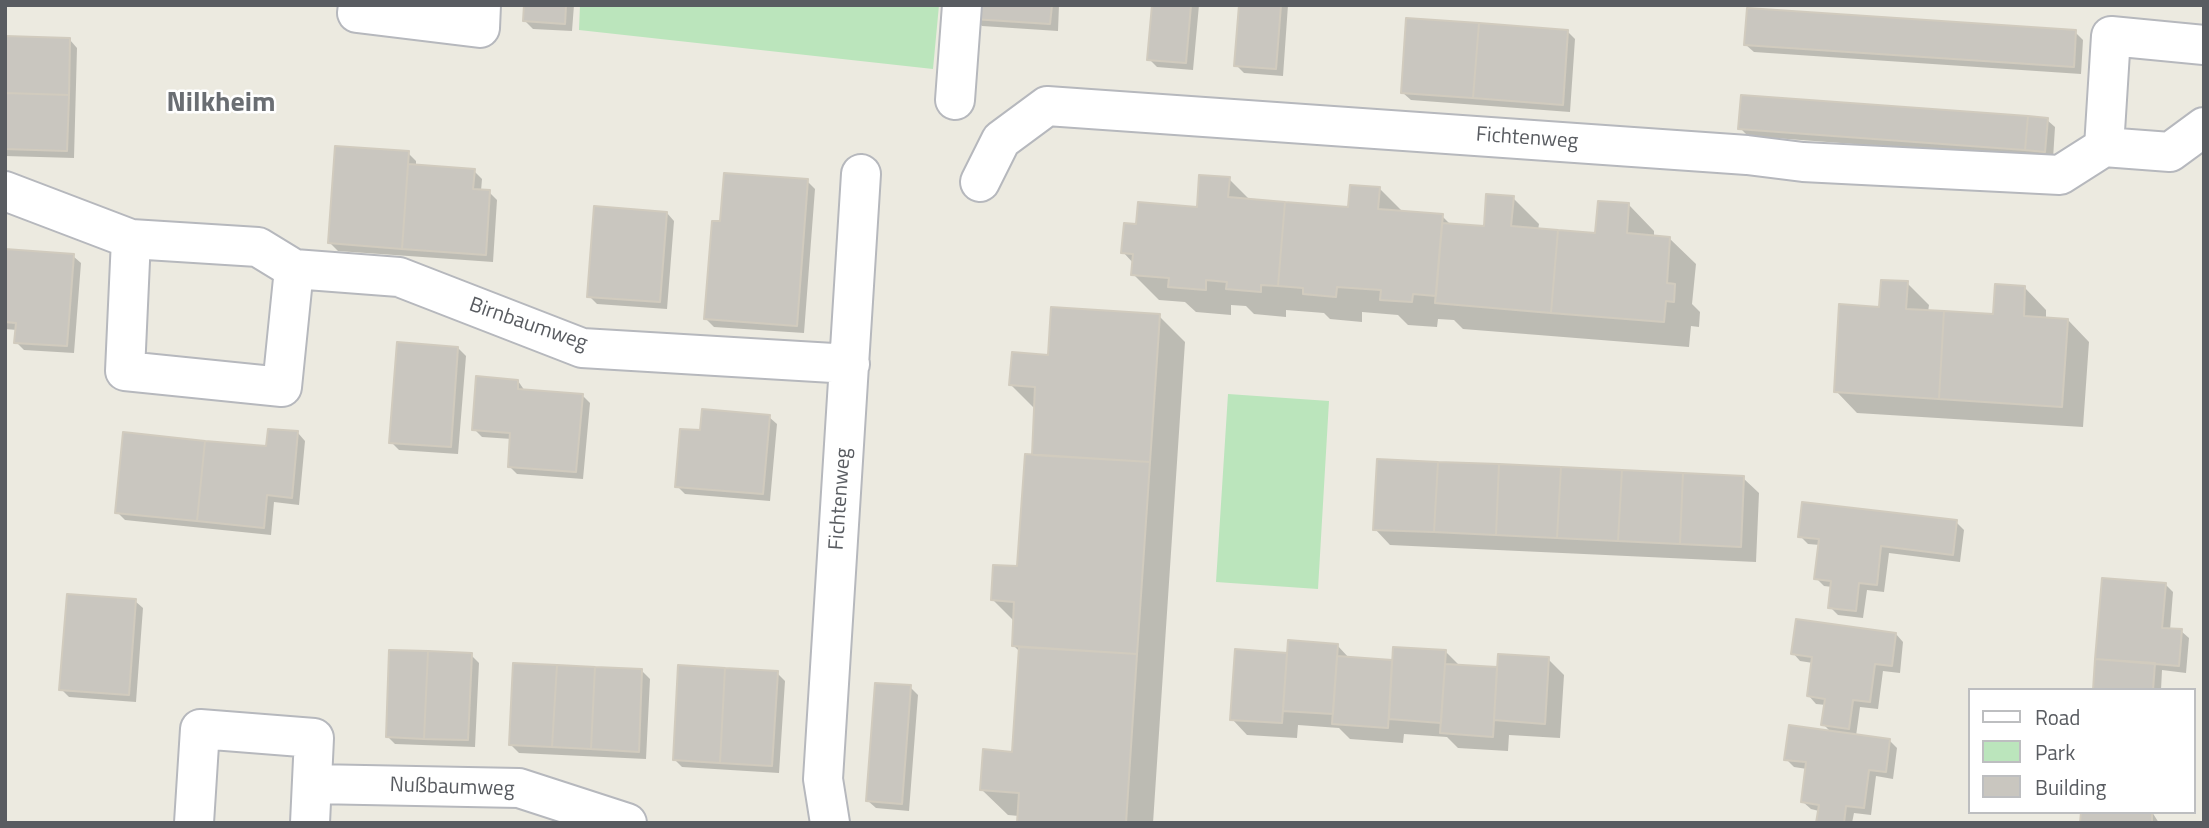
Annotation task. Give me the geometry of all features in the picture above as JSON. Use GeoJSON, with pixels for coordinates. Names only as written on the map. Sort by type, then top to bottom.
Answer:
{"type":"FeatureCollection","features":[{"type":"Feature","properties":{"kind":"street"},"geometry":{"type":"LineString","coordinates":[[358,5],[357,13],[480,28],[481,5]]}},
{"type":"Feature","properties":{"kind":"street"},"geometry":{"type":"LineString","coordinates":[[955,100],[962,5]]}},
{"type":"Feature","properties":{"kind":"street"},"geometry":{"type":"LineString","coordinates":[[2204,45],[2111,37],[2104,147],[2169,152],[2204,127]]}},
{"type":"Feature","properties":{"kind":"street","name":"Fichtenweg"},"geometry":{"type":"LineString","coordinates":[[980,182],[1001,140],[1047,106],[1131,109],[1747,155],[1803,162],[2060,175],[2104,147]]}},
{"type":"Feature","properties":{"kind":"street","name":"Fichtenweg"},"geometry":{"type":"LineString","coordinates":[[830,823],[823,779],[860,174]]}},
{"type":"Feature","properties":{"kind":"street","name":"Birnbaumweg"},"geometry":{"type":"LineString","coordinates":[[5,191],[131,239],[258,247],[294,270],[399,277],[582,348],[850,364]]}},
{"type":"Feature","properties":{"kind":"street"},"geometry":{"type":"LineString","coordinates":[[131,239],[125,371],[282,387],[294,270]]}},
{"type":"Feature","properties":{"kind":"street"},"geometry":{"type":"LineString","coordinates":[[194,823],[200,729],[314,738],[310,823]]}},
{"type":"Feature","properties":{"kind":"street","name":"Nußbaumweg"},"geometry":{"type":"LineString","coordinates":[[313,784],[519,788],[627,823]]}},
{"type":"Feature","properties":{"kind":"green space"},"geometry":{"type":"Polygon","coordinates":[[[580,5],[939,5],[933,69],[579,30],[580,5]]]}},
{"type":"Feature","properties":{"kind":"green space"},"geometry":{"type":"Polygon","coordinates":[[[1228,394],[1329,401],[1318,589],[1216,582],[1228,394]]]}},
{"type":"Feature","properties":{"kind":"building"},"geometry":{"type":"Polygon","coordinates":[[[524,5],[566,5],[565,24],[523,21],[524,5]]]}},
{"type":"Feature","properties":{"kind":"building"},"geometry":{"type":"Polygon","coordinates":[[[974,5],[1052,5],[1050,24],[973,19],[974,5]]]}},
{"type":"Feature","properties":{"kind":"building"},"geometry":{"type":"Polygon","coordinates":[[[1152,5],[1191,5],[1186,63],[1147,60],[1152,5]]]}},
{"type":"Feature","properties":{"kind":"building"},"geometry":{"type":"Polygon","coordinates":[[[1239,5],[1281,5],[1276,69],[1234,66],[1239,5]]]}},
{"type":"Feature","properties":{"kind":"building"},"geometry":{"type":"Polygon","coordinates":[[[1747,8],[2076,30],[2074,67],[1744,45],[1747,8]]]}},
{"type":"Feature","properties":{"kind":"building"},"geometry":{"type":"Polygon","coordinates":[[[1406,18],[1479,23],[1473,98],[1401,93],[1406,18]]]}},
{"type":"Feature","properties":{"kind":"building"},"geometry":{"type":"Polygon","coordinates":[[[1479,23],[1568,30],[1563,105],[1473,98],[1479,23]]]}},
{"type":"Feature","properties":{"kind":"building"},"geometry":{"type":"Polygon","coordinates":[[[5,36],[70,38],[69,95],[5,93],[5,36]]]}},
{"type":"Feature","properties":{"kind":"building"},"geometry":{"type":"Polygon","coordinates":[[[5,93],[69,95],[67,151],[5,149],[5,93]]]}},
{"type":"Feature","properties":{"kind":"building"},"geometry":{"type":"Polygon","coordinates":[[[1741,95],[2028,116],[2025,150],[1738,129],[1741,95]]]}},
{"type":"Feature","properties":{"kind":"building"},"geometry":{"type":"Polygon","coordinates":[[[2028,116],[2048,118],[2045,152],[2025,150],[2028,116]]]}},
{"type":"Feature","properties":{"kind":"building"},"geometry":{"type":"Polygon","coordinates":[[[335,146],[409,151],[402,249],[328,243],[335,146]]]}},
{"type":"Feature","properties":{"kind":"building"},"geometry":{"type":"Polygon","coordinates":[[[408,164],[475,169],[473,189],[490,190],[486,255],[402,249],[408,164]]]}},
{"type":"Feature","properties":{"kind":"building"},"geometry":{"type":"Polygon","coordinates":[[[724,173],[808,179],[797,326],[704,319],[712,221],[720,221],[724,173]]]}},
{"type":"Feature","properties":{"kind":"building"},"geometry":{"type":"Polygon","coordinates":[[[1199,175],[1230,177],[1228,197],[1285,202],[1278,286],[1261,285],[1261,292],[1226,289],[1227,282],[1206,280],[1206,290],[1168,287],[1169,278],[1131,275],[1133,254],[1121,253],[1124,223],[1136,224],[1138,202],[1197,207],[1199,175]]]}},
{"type":"Feature","properties":{"kind":"building"},"geometry":{"type":"Polygon","coordinates":[[[1350,185],[1380,187],[1378,209],[1443,214],[1436,296],[1413,294],[1412,302],[1380,300],[1381,290],[1337,287],[1336,297],[1303,294],[1303,288],[1278,286],[1285,202],[1348,207],[1350,185]]]}},
{"type":"Feature","properties":{"kind":"building"},"geometry":{"type":"Polygon","coordinates":[[[1486,194],[1514,196],[1511,226],[1558,230],[1551,313],[1435,303],[1442,223],[1484,226],[1486,194]]]}},
{"type":"Feature","properties":{"kind":"building"},"geometry":{"type":"Polygon","coordinates":[[[1598,201],[1629,203],[1627,233],[1670,237],[1667,283],[1675,284],[1674,302],[1666,301],[1664,322],[1551,313],[1558,230],[1595,233],[1598,201]]]}},
{"type":"Feature","properties":{"kind":"building"},"geometry":{"type":"Polygon","coordinates":[[[594,206],[667,212],[660,302],[587,297],[594,206]]]}},
{"type":"Feature","properties":{"kind":"building"},"geometry":{"type":"Polygon","coordinates":[[[5,249],[74,254],[67,346],[14,343],[16,323],[5,322],[5,249]]]}},
{"type":"Feature","properties":{"kind":"building"},"geometry":{"type":"Polygon","coordinates":[[[1881,280],[1908,281],[1906,309],[1944,311],[1939,399],[1834,392],[1839,304],[1879,307],[1881,280]]]}},
{"type":"Feature","properties":{"kind":"building"},"geometry":{"type":"Polygon","coordinates":[[[1995,284],[2025,286],[2024,316],[2068,319],[2062,407],[1939,399],[1944,311],[1993,314],[1995,284]]]}},
{"type":"Feature","properties":{"kind":"building"},"geometry":{"type":"Polygon","coordinates":[[[1051,307],[1160,314],[1150,462],[1032,455],[1035,387],[1009,385],[1012,352],[1048,355],[1051,307]]]}},
{"type":"Feature","properties":{"kind":"building"},"geometry":{"type":"Polygon","coordinates":[[[397,342],[458,347],[451,447],[389,443],[397,342]]]}},
{"type":"Feature","properties":{"kind":"building"},"geometry":{"type":"Polygon","coordinates":[[[476,376],[518,380],[518,389],[583,394],[576,472],[508,467],[510,433],[472,430],[476,376]]]}},
{"type":"Feature","properties":{"kind":"building"},"geometry":{"type":"Polygon","coordinates":[[[702,409],[770,415],[763,494],[675,487],[680,429],[700,430],[702,409]]]}},
{"type":"Feature","properties":{"kind":"building"},"geometry":{"type":"Polygon","coordinates":[[[268,429],[298,431],[292,498],[267,495],[264,528],[197,521],[205,441],[266,446],[268,429]]]}},
{"type":"Feature","properties":{"kind":"building"},"geometry":{"type":"Polygon","coordinates":[[[123,432],[205,441],[197,521],[115,513],[123,432]]]}},
{"type":"Feature","properties":{"kind":"building"},"geometry":{"type":"Polygon","coordinates":[[[1025,454],[1150,462],[1137,654],[1012,646],[1014,602],[991,600],[993,565],[1017,566],[1025,454]]]}},
{"type":"Feature","properties":{"kind":"building"},"geometry":{"type":"Polygon","coordinates":[[[1377,459],[1438,462],[1434,532],[1373,530],[1377,459]]]}},
{"type":"Feature","properties":{"kind":"building"},"geometry":{"type":"Polygon","coordinates":[[[1438,462],[1499,464],[1496,535],[1434,532],[1438,462]]]}},
{"type":"Feature","properties":{"kind":"building"},"geometry":{"type":"Polygon","coordinates":[[[1499,464],[1561,467],[1557,538],[1496,535],[1499,464]]]}},
{"type":"Feature","properties":{"kind":"building"},"geometry":{"type":"Polygon","coordinates":[[[1561,467],[1622,470],[1618,541],[1557,538],[1561,467]]]}},
{"type":"Feature","properties":{"kind":"building"},"geometry":{"type":"Polygon","coordinates":[[[1622,470],[1683,473],[1680,544],[1618,541],[1622,470]]]}},
{"type":"Feature","properties":{"kind":"building"},"geometry":{"type":"Polygon","coordinates":[[[1683,473],[1744,476],[1741,547],[1680,544],[1683,473]]]}},
{"type":"Feature","properties":{"kind":"building"},"geometry":{"type":"Polygon","coordinates":[[[1802,502],[1957,520],[1953,555],[1881,546],[1877,585],[1859,583],[1856,611],[1828,608],[1831,581],[1814,579],[1819,539],[1798,537],[1802,502]]]}},
{"type":"Feature","properties":{"kind":"building"},"geometry":{"type":"Polygon","coordinates":[[[2102,578],[2166,583],[2162,628],[2182,629],[2179,666],[2095,659],[2102,578]]]}},
{"type":"Feature","properties":{"kind":"building"},"geometry":{"type":"Polygon","coordinates":[[[67,594],[136,599],[129,695],[59,690],[67,594]]]}},
{"type":"Feature","properties":{"kind":"building"},"geometry":{"type":"Polygon","coordinates":[[[1796,619],[1896,633],[1892,666],[1875,664],[1870,702],[1853,700],[1849,729],[1821,725],[1825,699],[1807,696],[1812,657],[1791,654],[1796,619]]]}},
{"type":"Feature","properties":{"kind":"building"},"geometry":{"type":"Polygon","coordinates":[[[1288,640],[1338,644],[1333,714],[1283,711],[1288,640]]]}},
{"type":"Feature","properties":{"kind":"building"},"geometry":{"type":"Polygon","coordinates":[[[1019,647],[1137,654],[1126,823],[1017,823],[1019,793],[980,790],[983,749],[1012,752],[1019,647]]]}},
{"type":"Feature","properties":{"kind":"building"},"geometry":{"type":"Polygon","coordinates":[[[1393,647],[1446,650],[1441,723],[1389,719],[1393,647]]]}},
{"type":"Feature","properties":{"kind":"building"},"geometry":{"type":"Polygon","coordinates":[[[1235,649],[1287,653],[1282,723],[1230,720],[1235,649]]]}},
{"type":"Feature","properties":{"kind":"building"},"geometry":{"type":"Polygon","coordinates":[[[389,650],[428,651],[424,739],[386,737],[389,650]]]}},
{"type":"Feature","properties":{"kind":"building"},"geometry":{"type":"Polygon","coordinates":[[[428,651],[472,653],[468,740],[424,739],[428,651]]]}},
{"type":"Feature","properties":{"kind":"building"},"geometry":{"type":"Polygon","coordinates":[[[1498,654],[1549,657],[1545,724],[1494,720],[1498,654]]]}},
{"type":"Feature","properties":{"kind":"building"},"geometry":{"type":"Polygon","coordinates":[[[1337,656],[1392,660],[1388,728],[1332,724],[1337,656]]]}},
{"type":"Feature","properties":{"kind":"building"},"geometry":{"type":"Polygon","coordinates":[[[2095,659],[2155,663],[2153,688],[2093,688],[2095,659]]]}},
{"type":"Feature","properties":{"kind":"building"},"geometry":{"type":"Polygon","coordinates":[[[513,663],[557,665],[552,747],[509,745],[513,663]]]}},
{"type":"Feature","properties":{"kind":"building"},"geometry":{"type":"Polygon","coordinates":[[[1445,664],[1497,667],[1493,737],[1440,733],[1445,664]]]}},
{"type":"Feature","properties":{"kind":"building"},"geometry":{"type":"Polygon","coordinates":[[[557,665],[595,667],[591,749],[552,747],[557,665]]]}},
{"type":"Feature","properties":{"kind":"building"},"geometry":{"type":"Polygon","coordinates":[[[678,665],[725,668],[720,763],[673,760],[678,665]]]}},
{"type":"Feature","properties":{"kind":"building"},"geometry":{"type":"Polygon","coordinates":[[[595,667],[642,669],[639,752],[591,749],[595,667]]]}},
{"type":"Feature","properties":{"kind":"building"},"geometry":{"type":"Polygon","coordinates":[[[725,668],[778,671],[772,766],[720,763],[725,668]]]}},
{"type":"Feature","properties":{"kind":"building"},"geometry":{"type":"Polygon","coordinates":[[[875,683],[911,685],[902,804],[866,801],[875,683]]]}},
{"type":"Feature","properties":{"kind":"building"},"geometry":{"type":"Polygon","coordinates":[[[1789,725],[1890,739],[1886,772],[1869,770],[1864,808],[1846,806],[1844,823],[1816,823],[1819,805],[1801,802],[1806,762],[1784,760],[1789,725]]]}},
{"type":"Feature","properties":{"kind":"building"},"geometry":{"type":"Polygon","coordinates":[[[2081,814],[2152,814],[2152,823],[2080,823],[2081,814]]]}},
{"type":"Feature","properties":{"kind":"district","name":"Nilkheim"},"geometry":{"type":"Point","coordinates":[221,104]}}]}
